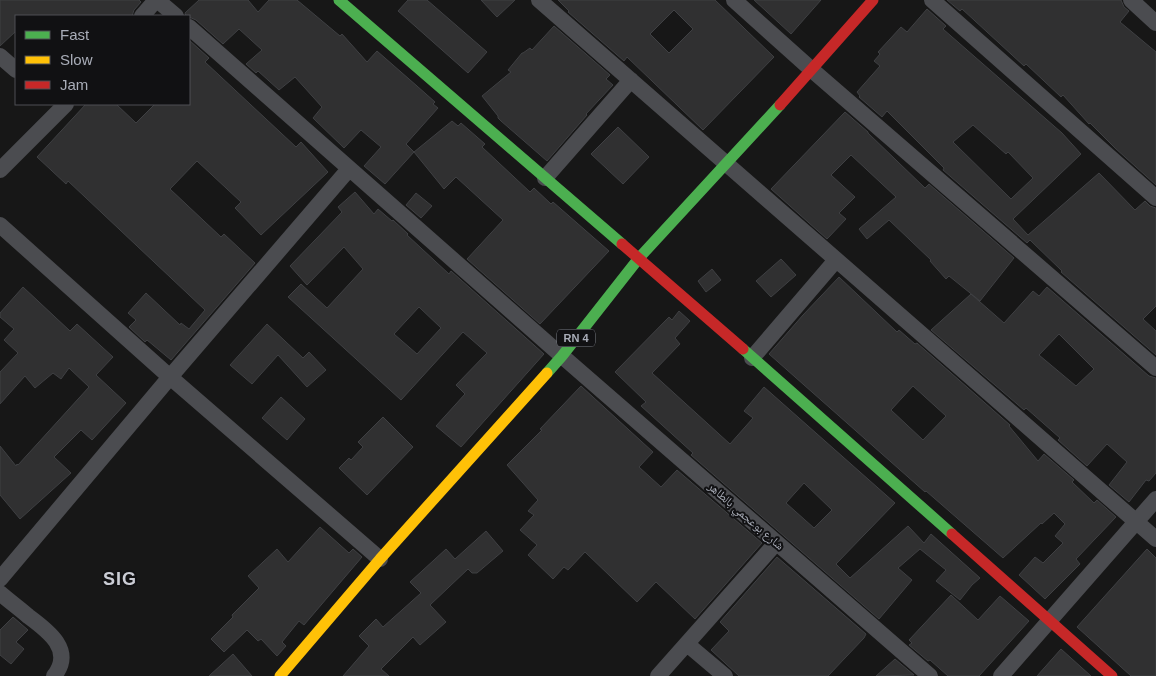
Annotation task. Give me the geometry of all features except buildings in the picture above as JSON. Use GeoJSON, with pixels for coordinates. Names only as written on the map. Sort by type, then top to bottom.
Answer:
{"type":"FeatureCollection","features":[{"type":"Feature","properties":{"kind":"street"},"geometry":{"type":"LineString","coordinates":[[143,15],[157,0],[175,15]]}},
{"type":"Feature","properties":{"kind":"street"},"geometry":{"type":"LineString","coordinates":[[340,0],[639,258],[1112,676]]}},
{"type":"Feature","properties":{"kind":"street"},"geometry":{"type":"LineString","coordinates":[[539,0],[1156,539]]}},
{"type":"Feature","properties":{"kind":"street"},"geometry":{"type":"LineString","coordinates":[[734,0],[1156,368]]}},
{"type":"Feature","properties":{"kind":"street","name":"RN 4"},"geometry":{"type":"LineString","coordinates":[[280,676],[380,559],[562,356],[639,258],[812,70],[872,0]]}},
{"type":"Feature","properties":{"kind":"street"},"geometry":{"type":"LineString","coordinates":[[932,0],[1156,198]]}},
{"type":"Feature","properties":{"kind":"street"},"geometry":{"type":"LineString","coordinates":[[1131,0],[1156,23]]}},
{"type":"Feature","properties":{"kind":"street","name":"شارع بوعجمي بالطاهر"},"geometry":{"type":"LineString","coordinates":[[190,28],[562,356],[930,676]]}},
{"type":"Feature","properties":{"kind":"street"},"geometry":{"type":"LineString","coordinates":[[0,56],[15,69]]}},
{"type":"Feature","properties":{"kind":"street"},"geometry":{"type":"LineString","coordinates":[[545,178],[631,80]]}},
{"type":"Feature","properties":{"kind":"street"},"geometry":{"type":"LineString","coordinates":[[0,170],[62,105]]}},
{"type":"Feature","properties":{"kind":"street"},"geometry":{"type":"LineString","coordinates":[[0,579],[349,169]]}},
{"type":"Feature","properties":{"kind":"street"},"geometry":{"type":"LineString","coordinates":[[0,225],[170,377],[380,559]]}},
{"type":"Feature","properties":{"kind":"street"},"geometry":{"type":"LineString","coordinates":[[752,358],[836,260]]}},
{"type":"Feature","properties":{"kind":"street"},"geometry":{"type":"LineString","coordinates":[[1000,676],[1156,499]]}},
{"type":"Feature","properties":{"kind":"street"},"geometry":{"type":"LineString","coordinates":[[658,676],[776,543]]}},
{"type":"Feature","properties":{"kind":"street"},"geometry":{"type":"LineString","coordinates":[[0,593],[44,628],[58,645],[62,654],[62,663],[54,676]]}},
{"type":"Feature","properties":{"kind":"street"},"geometry":{"type":"LineString","coordinates":[[687,644],[725,676]]}},
{"type":"Feature","properties":{"kind":"traffic: fast"},"geometry":{"type":"LineString","coordinates":[[339,0],[622,244]]}},
{"type":"Feature","properties":{"kind":"traffic: fast"},"geometry":{"type":"LineString","coordinates":[[547,373],[639,258],[780,105]]}},
{"type":"Feature","properties":{"kind":"traffic: fast"},"geometry":{"type":"LineString","coordinates":[[743,349],[952,534]]}},
{"type":"Feature","properties":{"kind":"traffic: slow"},"geometry":{"type":"LineString","coordinates":[[280,676],[380,559],[547,373]]}},
{"type":"Feature","properties":{"kind":"traffic: jam"},"geometry":{"type":"LineString","coordinates":[[780,105],[873,0]]}},
{"type":"Feature","properties":{"kind":"traffic: jam"},"geometry":{"type":"LineString","coordinates":[[622,244],[743,349]]}},
{"type":"Feature","properties":{"kind":"traffic: jam"},"geometry":{"type":"LineString","coordinates":[[952,534],[1112,676]]}},
{"type":"Feature","properties":{"kind":"district","name":"SIG"},"geometry":{"type":"Point","coordinates":[120,579]}}]}
